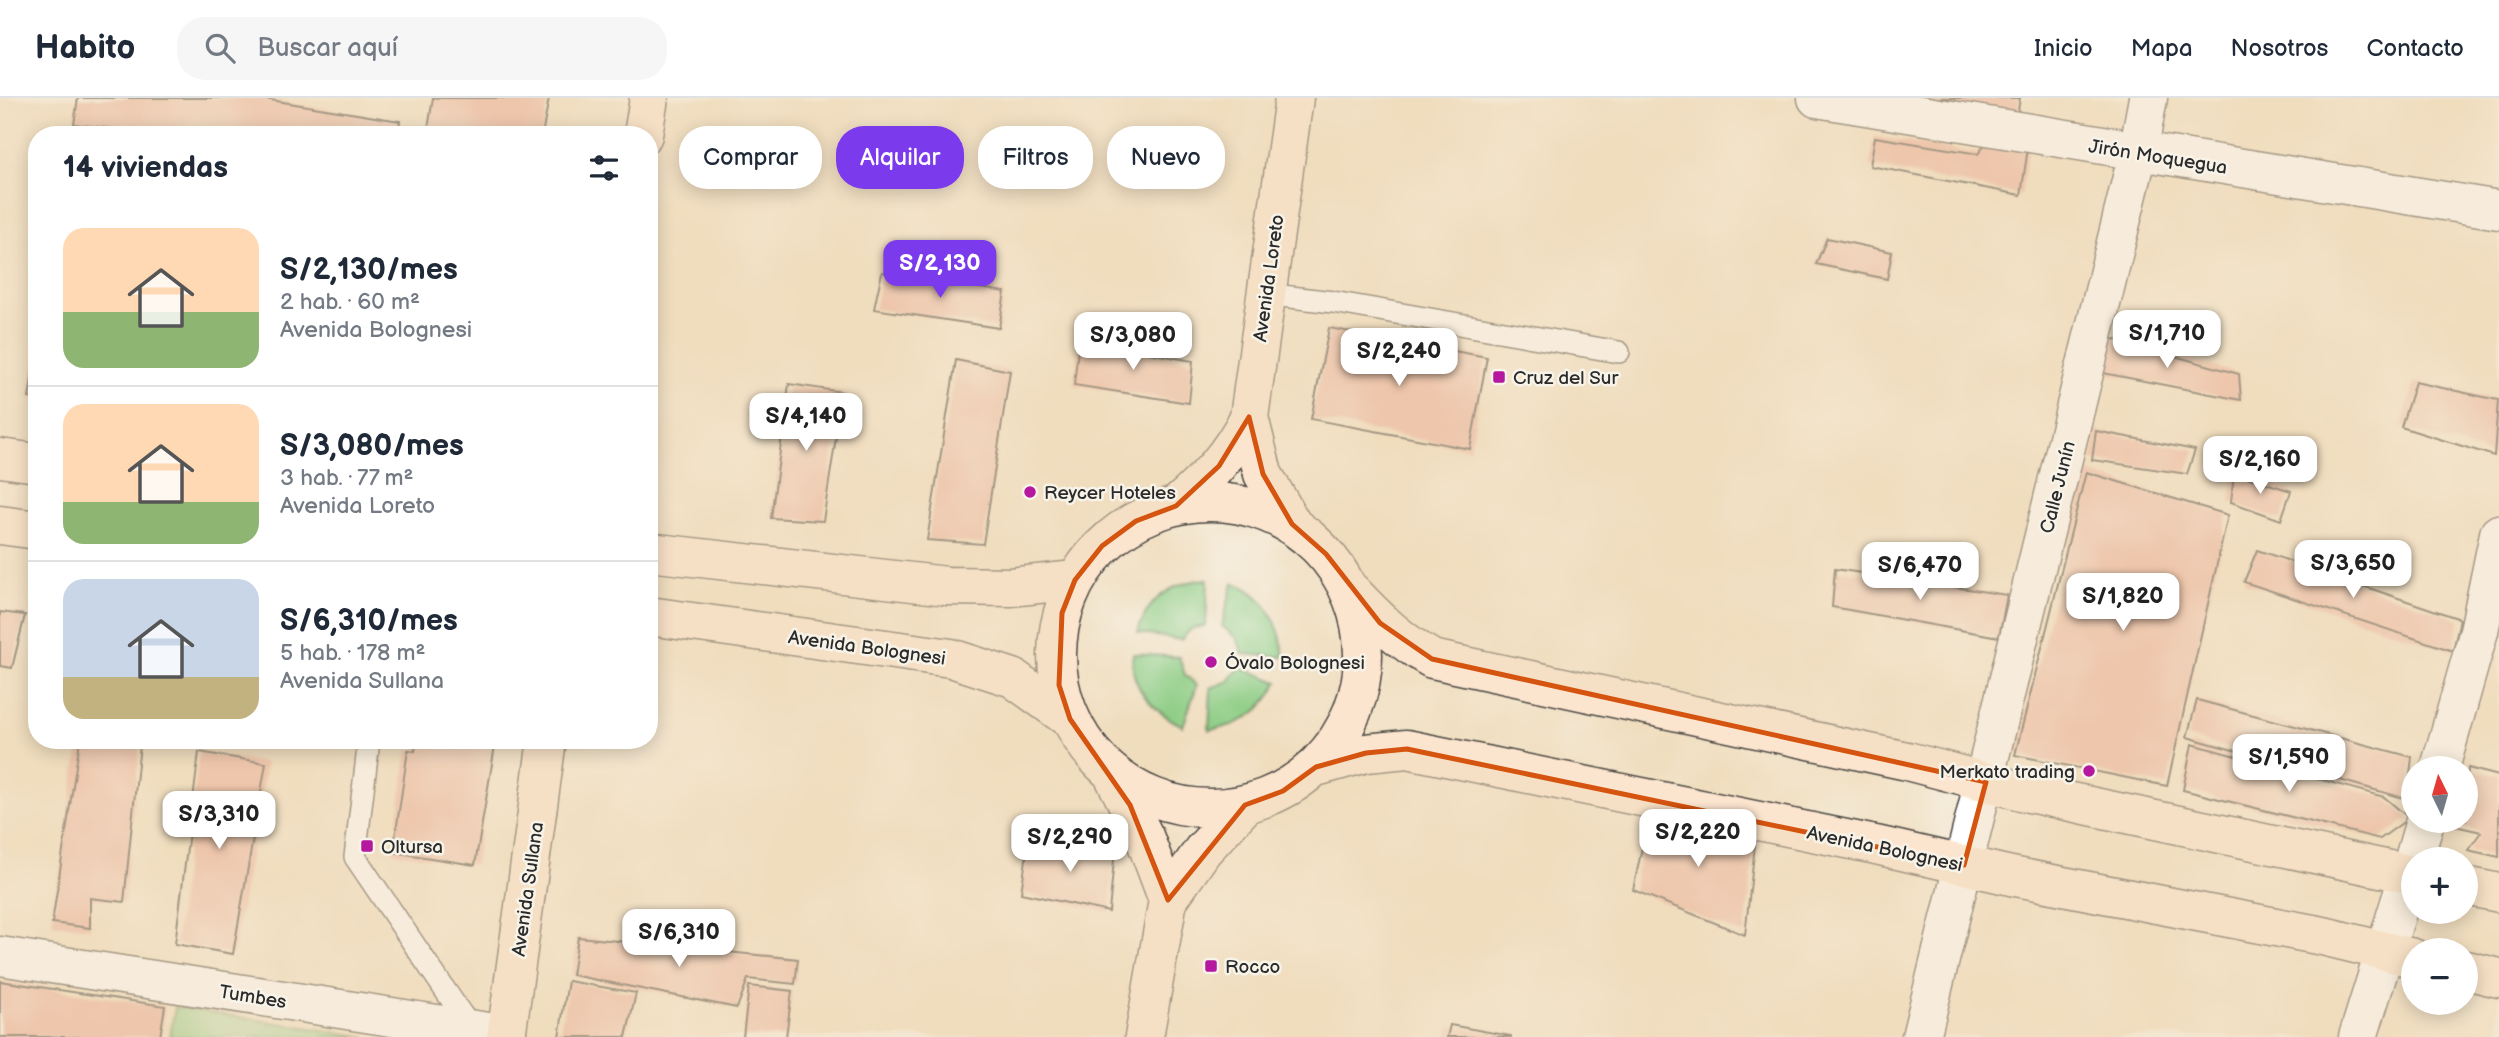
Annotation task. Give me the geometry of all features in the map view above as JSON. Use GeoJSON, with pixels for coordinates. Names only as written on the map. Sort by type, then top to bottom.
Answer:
{"type":"FeatureCollection","features":[{"type":"Feature","properties":{"kind":"main road"},"geometry":{"type":"LineString","coordinates":[[644,126],[649,98]]}},
{"type":"Feature","properties":{"kind":"main road","name":"Avenida Loreto"},"geometry":{"type":"LineString","coordinates":[[1176,506],[1219,466],[1236,443],[1249,417],[1294,98]]}},
{"type":"Feature","properties":{"kind":"main road","name":"Avenida Loreto"},"geometry":{"type":"LineString","coordinates":[[1249,417],[1263,474],[1292,524]]}},
{"type":"Feature","properties":{"kind":"main road"},"geometry":{"type":"LineString","coordinates":[[0,458],[28,462]]}},
{"type":"Feature","properties":{"kind":"main road"},"geometry":{"type":"LineString","coordinates":[[1351,591],[1364,635],[1362,687],[1342,736],[1316,767],[1283,791],[1245,805],[1210,808],[1176,805],[1143,793],[1113,775],[1088,750],[1070,719],[1059,685],[1056,649],[1062,613],[1075,580],[1102,546],[1136,521],[1176,506],[1216,501],[1255,508],[1292,524],[1326,554],[1351,591],[1380,623],[1406,645],[1432,659],[1907,761],[1986,782],[2401,865]]}},
{"type":"Feature","properties":{"kind":"main road"},"geometry":{"type":"LineString","coordinates":[[0,524],[28,529]]}},
{"type":"Feature","properties":{"kind":"main road"},"geometry":{"type":"LineString","coordinates":[[658,553],[947,586],[1010,587],[1075,580]]}},
{"type":"Feature","properties":{"kind":"main road","name":"Avenida Bolognesi"},"geometry":{"type":"LineString","coordinates":[[658,617],[951,658],[1013,678],[1070,719]]}},
{"type":"Feature","properties":{"kind":"main road","name":"Avenida Sullana"},"geometry":{"type":"LineString","coordinates":[[495,1034],[545,749]]}},
{"type":"Feature","properties":{"kind":"main road","name":"Avenida Bolognesi"},"geometry":{"type":"LineString","coordinates":[[1316,767],[1366,752],[1407,749],[2399,954]]}},
{"type":"Feature","properties":{"kind":"main road"},"geometry":{"type":"LineString","coordinates":[[1113,775],[1144,836],[1168,900]]}},
{"type":"Feature","properties":{"kind":"main road"},"geometry":{"type":"LineString","coordinates":[[1144,1037],[1168,900],[1203,850],[1245,805]]}},
{"type":"Feature","properties":{"kind":"main road"},"geometry":{"type":"LineString","coordinates":[[2478,889],[2499,893]]}},
{"type":"Feature","properties":{"kind":"main road"},"geometry":{"type":"LineString","coordinates":[[2478,973],[2499,978]]}},
{"type":"Feature","properties":{"kind":"street","name":"Jirón Moquegua"},"geometry":{"type":"LineString","coordinates":[[1817,98],[2138,153],[2499,210]]}},
{"type":"Feature","properties":{"kind":"street","name":"Calle Junín"},"geometry":{"type":"LineString","coordinates":[[1921,1037],[1986,782],[2138,153],[2148,98]]}},
{"type":"Feature","properties":{"kind":"street"},"geometry":{"type":"LineString","coordinates":[[2443,756],[2479,631],[2499,534]]}},
{"type":"Feature","properties":{"kind":"street"},"geometry":{"type":"LineString","coordinates":[[2358,1037],[2399,954],[2404,924]]}},
{"type":"Feature","properties":{"kind":"street","name":"Tumbes"},"geometry":{"type":"LineString","coordinates":[[0,956],[495,1034]]}},
{"type":"Feature","properties":{"kind":"lane"},"geometry":{"type":"LineString","coordinates":[[1265,294],[1333,302],[1619,352]]}},
{"type":"Feature","properties":{"kind":"lane"},"geometry":{"type":"LineString","coordinates":[[368,749],[355,857],[495,1034]]}},
{"type":"Feature","properties":{"kind":"highlighted area"},"geometry":{"type":"Polygon","coordinates":[[[1249,417],[1263,474],[1292,524],[1326,554],[1380,623],[1432,659],[1986,782],[1964,865],[1407,749],[1366,753],[1316,767],[1283,791],[1245,805],[1168,900],[1130,805],[1070,719],[1059,685],[1062,613],[1075,580],[1102,546],[1136,521],[1176,506],[1219,466],[1249,417]]]}},
{"type":"Feature","properties":{"kind":"green space"},"geometry":{"type":"Polygon","coordinates":[[[1208,579],[1206,625],[1190,630],[1181,640],[1138,633],[1148,610],[1163,594],[1184,584],[1208,579]]]}},
{"type":"Feature","properties":{"kind":"green space"},"geometry":{"type":"Polygon","coordinates":[[[1233,583],[1254,594],[1270,612],[1284,657],[1243,654],[1237,638],[1222,626],[1233,583]]]}},
{"type":"Feature","properties":{"kind":"green space"},"geometry":{"type":"Polygon","coordinates":[[[1133,654],[1179,657],[1185,675],[1197,685],[1183,726],[1163,714],[1146,698],[1135,678],[1133,654]]]}},
{"type":"Feature","properties":{"kind":"green space"},"geometry":{"type":"Polygon","coordinates":[[[1240,667],[1278,682],[1266,702],[1250,716],[1231,725],[1209,730],[1211,688],[1229,681],[1240,667]]]}},
{"type":"Feature","properties":{"kind":"green space"},"geometry":{"type":"Polygon","coordinates":[[[175,1007],[367,1037],[170,1037],[175,1007]]]}},
{"type":"Feature","properties":{"kind":"building"},"geometry":{"type":"Polygon","coordinates":[[[78,98],[258,98],[400,121],[399,126],[74,124],[78,98]]]}},
{"type":"Feature","properties":{"kind":"building"},"geometry":{"type":"Polygon","coordinates":[[[433,98],[549,98],[544,126],[428,126],[433,98]]]}},
{"type":"Feature","properties":{"kind":"building"},"geometry":{"type":"Polygon","coordinates":[[[1910,98],[2020,98],[2016,124],[1910,98]]]}},
{"type":"Feature","properties":{"kind":"building"},"geometry":{"type":"Polygon","coordinates":[[[1875,137],[1978,154],[1990,137],[2028,148],[2021,195],[1870,166],[1875,137]]]}},
{"type":"Feature","properties":{"kind":"building"},"geometry":{"type":"Polygon","coordinates":[[[1827,238],[1892,252],[1887,279],[1816,264],[1827,238]]]}},
{"type":"Feature","properties":{"kind":"building"},"geometry":{"type":"Polygon","coordinates":[[[882,272],[1005,292],[999,328],[874,309],[882,272]]]}},
{"type":"Feature","properties":{"kind":"building"},"geometry":{"type":"Polygon","coordinates":[[[1329,328],[1487,357],[1470,449],[1311,419],[1329,328]]]}},
{"type":"Feature","properties":{"kind":"building"},"geometry":{"type":"Polygon","coordinates":[[[2106,337],[2239,374],[2241,400],[2098,372],[2106,337]]]}},
{"type":"Feature","properties":{"kind":"building"},"geometry":{"type":"Polygon","coordinates":[[[1079,341],[1193,361],[1189,403],[1074,385],[1079,341]]]}},
{"type":"Feature","properties":{"kind":"building"},"geometry":{"type":"Polygon","coordinates":[[[956,360],[1010,371],[983,544],[927,540],[956,360]]]}},
{"type":"Feature","properties":{"kind":"building"},"geometry":{"type":"Polygon","coordinates":[[[2415,382],[2498,400],[2494,456],[2401,427],[2415,382]]]}},
{"type":"Feature","properties":{"kind":"building"},"geometry":{"type":"Polygon","coordinates":[[[789,384],[843,392],[823,521],[771,518],[789,384]]]}},
{"type":"Feature","properties":{"kind":"building"},"geometry":{"type":"Polygon","coordinates":[[[2096,431],[2195,450],[2187,474],[2092,460],[2096,431]]]}},
{"type":"Feature","properties":{"kind":"building"},"geometry":{"type":"Polygon","coordinates":[[[2086,472],[2228,515],[2167,786],[2015,755],[2086,472]]]}},
{"type":"Feature","properties":{"kind":"building"},"geometry":{"type":"Polygon","coordinates":[[[2234,473],[2291,491],[2281,520],[2231,502],[2234,473]]]}},
{"type":"Feature","properties":{"kind":"building"},"geometry":{"type":"Polygon","coordinates":[[[2257,550],[2460,619],[2453,651],[2244,582],[2257,550]]]}},
{"type":"Feature","properties":{"kind":"building"},"geometry":{"type":"Polygon","coordinates":[[[1835,569],[2007,595],[1999,637],[1832,607],[1835,569]]]}},
{"type":"Feature","properties":{"kind":"building"},"geometry":{"type":"Polygon","coordinates":[[[0,612],[25,615],[12,668],[0,666],[0,612]]]}},
{"type":"Feature","properties":{"kind":"building"},"geometry":{"type":"Polygon","coordinates":[[[2197,700],[2408,756],[2401,756],[2401,797],[2187,737],[2197,700]]]}},
{"type":"Feature","properties":{"kind":"building"},"geometry":{"type":"Polygon","coordinates":[[[2192,744],[2384,797],[2401,811],[2401,824],[2380,839],[2183,790],[2192,744]]]}},
{"type":"Feature","properties":{"kind":"building"},"geometry":{"type":"Polygon","coordinates":[[[79,749],[139,749],[124,902],[90,898],[90,928],[52,923],[79,749]]]}},
{"type":"Feature","properties":{"kind":"building"},"geometry":{"type":"Polygon","coordinates":[[[494,749],[475,865],[393,852],[408,750],[494,749]]]}},
{"type":"Feature","properties":{"kind":"building"},"geometry":{"type":"Polygon","coordinates":[[[199,752],[266,763],[233,954],[175,944],[199,752]]]}},
{"type":"Feature","properties":{"kind":"building"},"geometry":{"type":"Polygon","coordinates":[[[2478,771],[2499,776],[2499,857],[2478,852],[2478,847],[2470,847],[2481,832],[2478,831],[2478,771]]]}},
{"type":"Feature","properties":{"kind":"building"},"geometry":{"type":"Polygon","coordinates":[[[1650,810],[1756,836],[1745,935],[1633,890],[1650,810]]]}},
{"type":"Feature","properties":{"kind":"building"},"geometry":{"type":"Polygon","coordinates":[[[1029,839],[1115,849],[1109,912],[1021,893],[1029,839]]]}},
{"type":"Feature","properties":{"kind":"building"},"geometry":{"type":"Polygon","coordinates":[[[578,937],[798,959],[795,984],[748,979],[737,1008],[572,975],[578,937]]]}},
{"type":"Feature","properties":{"kind":"building"},"geometry":{"type":"Polygon","coordinates":[[[0,981],[165,1006],[160,1037],[0,1037],[0,981]]]}},
{"type":"Feature","properties":{"kind":"building"},"geometry":{"type":"Polygon","coordinates":[[[568,981],[636,993],[626,1037],[559,1037],[568,981]]]}},
{"type":"Feature","properties":{"kind":"building"},"geometry":{"type":"Polygon","coordinates":[[[749,986],[792,991],[786,1037],[743,1037],[749,986]]]}},
{"type":"Feature","properties":{"kind":"building"},"geometry":{"type":"Polygon","coordinates":[[[1450,1025],[1511,1036],[1511,1037],[1447,1037],[1450,1025]]]}},
{"type":"Feature","properties":{"kind":"place","name":"Cruz del Sur"},"geometry":{"type":"Point","coordinates":[1499,377]}},
{"type":"Feature","properties":{"kind":"place","name":"Reycer Hoteles"},"geometry":{"type":"Point","coordinates":[1030,492]}},
{"type":"Feature","properties":{"kind":"place","name":"Óvalo Bolognesi"},"geometry":{"type":"Point","coordinates":[1211,662]}},
{"type":"Feature","properties":{"kind":"place","name":"Merkato trading"},"geometry":{"type":"Point","coordinates":[2089,771]}},
{"type":"Feature","properties":{"kind":"place","name":"Oltursa"},"geometry":{"type":"Point","coordinates":[367,846]}},
{"type":"Feature","properties":{"kind":"place","name":"Rocco"},"geometry":{"type":"Point","coordinates":[1211,966]}}]}
